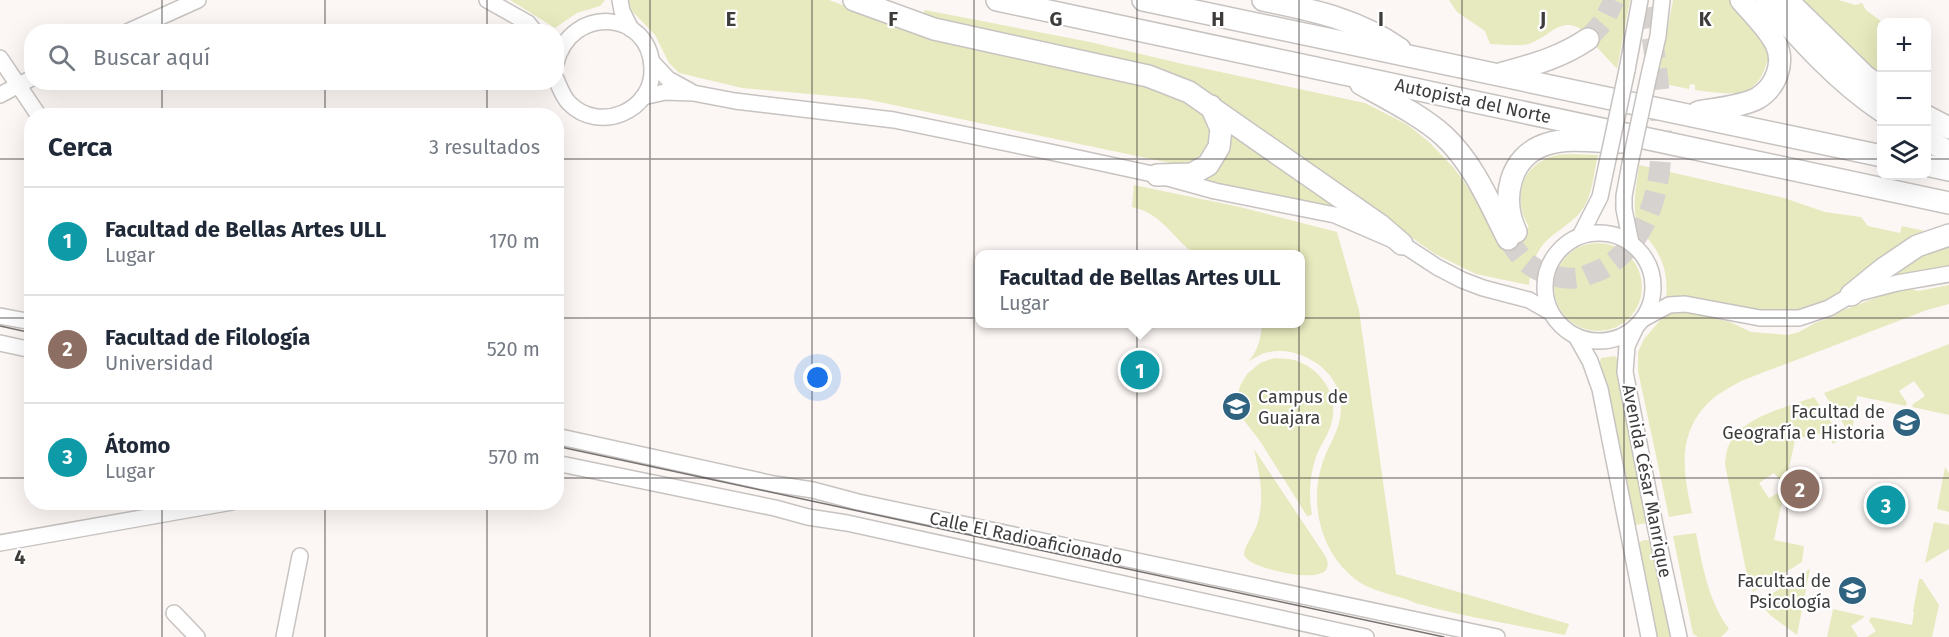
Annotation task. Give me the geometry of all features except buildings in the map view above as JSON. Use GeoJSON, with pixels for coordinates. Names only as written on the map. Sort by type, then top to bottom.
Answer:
{"type":"FeatureCollection","features":[{"type":"Feature","properties":{"kind":"highway"},"geometry":{"type":"LineString","coordinates":[[854,0],[934,29],[1148,76],[1189,92],[1380,225],[1402,244]]}},
{"type":"Feature","properties":{"kind":"highway","name":"Autopista del Norte"},"geometry":{"type":"LineString","coordinates":[[997,0],[1949,203]]}},
{"type":"Feature","properties":{"kind":"highway"},"geometry":{"type":"LineString","coordinates":[[1263,0],[1310,10],[1356,24],[1381,36],[1410,56]]}},
{"type":"Feature","properties":{"kind":"highway"},"geometry":{"type":"LineString","coordinates":[[1687,114],[1758,98],[1768,90],[1776,78],[1779,54],[1776,44],[1741,0]]}},
{"type":"Feature","properties":{"kind":"highway"},"geometry":{"type":"LineString","coordinates":[[1766,0],[1811,51],[1877,108]]}},
{"type":"Feature","properties":{"kind":"highway"},"geometry":{"type":"LineString","coordinates":[[1787,0],[1850,62],[1877,85]]}},
{"type":"Feature","properties":{"kind":"highway","name":"Autopista del Norte"},"geometry":{"type":"LineString","coordinates":[[1153,1],[1877,155]]}},
{"type":"Feature","properties":{"kind":"highway"},"geometry":{"type":"LineString","coordinates":[[1496,75],[1547,61],[1570,51],[1588,39]]}},
{"type":"Feature","properties":{"kind":"highway"},"geometry":{"type":"LineString","coordinates":[[1339,73],[1398,104],[1444,136],[1474,174],[1513,238],[1508,205],[1508,186],[1517,165],[1533,150],[1547,144],[1571,141],[1669,142]]}},
{"type":"Feature","properties":{"kind":"highway"},"geometry":{"type":"LineString","coordinates":[[1157,176],[1192,174],[1208,165],[1219,147],[1221,129],[1211,106]]}},
{"type":"Feature","properties":{"kind":"highway"},"geometry":{"type":"LineString","coordinates":[[1931,119],[1949,128]]}},
{"type":"Feature","properties":{"kind":"highway"},"geometry":{"type":"LineString","coordinates":[[1931,142],[1949,152]]}},
{"type":"Feature","properties":{"kind":"highway"},"geometry":{"type":"LineString","coordinates":[[1931,166],[1949,170]]}},
{"type":"Feature","properties":{"kind":"highway"},"geometry":{"type":"LineString","coordinates":[[1851,295],[1883,269],[1917,246],[1949,235]]}},
{"type":"Feature","properties":{"kind":"street"},"geometry":{"type":"LineString","coordinates":[[145,24],[198,0]]}},
{"type":"Feature","properties":{"kind":"street"},"geometry":{"type":"LineString","coordinates":[[487,0],[528,24]]}},
{"type":"Feature","properties":{"kind":"street"},"geometry":{"type":"LineString","coordinates":[[600,21],[619,0]]}},
{"type":"Feature","properties":{"kind":"street"},"geometry":{"type":"LineString","coordinates":[[619,0],[631,29],[645,43],[652,62],[668,79],[693,93]]}},
{"type":"Feature","properties":{"kind":"street"},"geometry":{"type":"LineString","coordinates":[[1580,236],[1600,197],[1640,0]]}},
{"type":"Feature","properties":{"kind":"street"},"geometry":{"type":"LineString","coordinates":[[1631,243],[1624,209],[1630,164],[1660,25],[1662,0]]}},
{"type":"Feature","properties":{"kind":"street"},"geometry":{"type":"LineString","coordinates":[[564,43],[573,32],[600,21],[615,22],[631,29]]}},
{"type":"Feature","properties":{"kind":"street"},"geometry":{"type":"LineString","coordinates":[[0,58],[33,108]]}},
{"type":"Feature","properties":{"kind":"street"},"geometry":{"type":"LineString","coordinates":[[560,90],[569,103],[579,111],[591,116],[603,118],[624,113],[643,97],[651,80],[652,62]]}},
{"type":"Feature","properties":{"kind":"street"},"geometry":{"type":"LineString","coordinates":[[0,95],[24,82]]}},
{"type":"Feature","properties":{"kind":"street"},"geometry":{"type":"LineString","coordinates":[[643,97],[665,92],[693,93],[735,101],[843,112],[894,120],[1157,176],[1215,191],[1335,215],[1402,244],[1462,280],[1529,300],[1550,312]]}},
{"type":"Feature","properties":{"kind":"street"},"geometry":{"type":"LineString","coordinates":[[1640,323],[1652,299],[1653,278],[1646,259],[1631,243],[1615,235],[1597,233],[1580,236],[1568,242],[1551,262],[1544,287],[1546,300],[1550,312],[1561,326],[1576,336],[1591,341],[1607,341],[1623,336],[1669,305],[1685,304],[1754,317],[1787,319],[1810,315],[1829,308],[1851,295],[1897,283],[1949,274]]}},
{"type":"Feature","properties":{"kind":"street"},"geometry":{"type":"LineString","coordinates":[[0,316],[24,320]]}},
{"type":"Feature","properties":{"kind":"street","name":"Avenida César Manrique"},"geometry":{"type":"LineString","coordinates":[[1640,323],[1627,346],[1625,372],[1679,637]]}},
{"type":"Feature","properties":{"kind":"street","name":"Avenida César Manrique"},"geometry":{"type":"LineString","coordinates":[[1576,336],[1590,361],[1600,389],[1648,637]]}},
{"type":"Feature","properties":{"kind":"street"},"geometry":{"type":"LineString","coordinates":[[0,343],[24,348]]}},
{"type":"Feature","properties":{"kind":"street","name":"Calle El Radioaficionado"},"geometry":{"type":"LineString","coordinates":[[564,438],[1497,637]]}},
{"type":"Feature","properties":{"kind":"street","name":"Calle El Radioaficionado"},"geometry":{"type":"LineString","coordinates":[[564,465],[775,508],[808,517],[847,523],[1366,637]]}},
{"type":"Feature","properties":{"kind":"street"},"geometry":{"type":"LineString","coordinates":[[0,543],[187,510]]}},
{"type":"Feature","properties":{"kind":"street"},"geometry":{"type":"LineString","coordinates":[[284,637],[300,556]]}},
{"type":"Feature","properties":{"kind":"street"},"geometry":{"type":"LineString","coordinates":[[174,613],[197,637]]}},
{"type":"Feature","properties":{"kind":"green space"},"geometry":{"type":"Polygon","coordinates":[[[510,0],[605,0],[600,6],[577,13],[561,24],[549,24],[510,0]]]}},
{"type":"Feature","properties":{"kind":"green space"},"geometry":{"type":"Polygon","coordinates":[[[628,0],[829,0],[899,26],[1168,92],[1205,113],[1211,126],[1212,140],[1205,152],[1180,165],[865,99],[742,88],[679,73],[669,63],[655,35],[632,11],[628,0]]]}},
{"type":"Feature","properties":{"kind":"green space"},"geometry":{"type":"Polygon","coordinates":[[[1449,0],[1630,0],[1617,69],[1579,28],[1572,25],[1559,27],[1528,44],[1490,44],[1485,31],[1457,12],[1449,0]]]}},
{"type":"Feature","properties":{"kind":"green space"},"geometry":{"type":"Polygon","coordinates":[[[1673,0],[1731,0],[1762,36],[1772,60],[1767,62],[1756,84],[1739,92],[1719,93],[1695,90],[1695,85],[1690,84],[1689,89],[1660,83],[1659,73],[1673,0]]]}},
{"type":"Feature","properties":{"kind":"green space"},"geometry":{"type":"Polygon","coordinates":[[[1798,0],[1838,0],[1856,5],[1862,3],[1866,10],[1877,18],[1877,76],[1798,0]]]}},
{"type":"Feature","properties":{"kind":"green space"},"geometry":{"type":"Polygon","coordinates":[[[925,10],[1090,42],[1365,103],[1408,125],[1429,142],[1454,168],[1477,200],[1500,245],[1529,227],[1521,207],[1520,197],[1526,177],[1531,169],[1540,162],[1562,155],[1598,155],[1592,187],[1581,211],[1539,250],[1529,285],[1476,274],[1435,254],[1232,111],[922,17],[925,10]]]}},
{"type":"Feature","properties":{"kind":"green space"},"geometry":{"type":"Polygon","coordinates":[[[1228,125],[1351,212],[1198,179],[1228,125]]]}},
{"type":"Feature","properties":{"kind":"green space"},"geometry":{"type":"Polygon","coordinates":[[[1639,165],[1784,198],[1825,212],[1861,217],[1868,226],[1900,233],[1902,226],[1934,233],[1832,299],[1793,312],[1774,313],[1668,299],[1666,297],[1666,276],[1662,263],[1656,250],[1639,228],[1636,218],[1635,195],[1639,165]]]}},
{"type":"Feature","properties":{"kind":"green space"},"geometry":{"type":"Polygon","coordinates":[[[1134,185],[1240,207],[1337,232],[1359,310],[1396,574],[1569,624],[1565,635],[1476,618],[1419,604],[1368,587],[1348,573],[1329,548],[1319,518],[1317,503],[1320,471],[1340,420],[1339,392],[1334,381],[1315,362],[1290,352],[1277,351],[1263,354],[1249,361],[1255,353],[1262,328],[1305,328],[1305,250],[1190,250],[1159,220],[1143,210],[1132,207],[1134,185]]]}},
{"type":"Feature","properties":{"kind":"green space"},"geometry":{"type":"Polygon","coordinates":[[[1598,243],[1615,246],[1629,256],[1639,270],[1642,287],[1639,304],[1629,318],[1615,328],[1598,331],[1581,328],[1567,318],[1557,304],[1554,287],[1557,270],[1567,256],[1581,246],[1598,243]]]}},
{"type":"Feature","properties":{"kind":"green space"},"geometry":{"type":"Polygon","coordinates":[[[1949,243],[1949,267],[1887,277],[1909,259],[1949,243]]]}},
{"type":"Feature","properties":{"kind":"green space"},"geometry":{"type":"Polygon","coordinates":[[[1949,285],[1949,304],[1927,310],[1741,381],[1714,398],[1696,418],[1686,443],[1685,470],[1692,513],[1669,517],[1638,371],[1638,352],[1644,339],[1664,316],[1687,312],[1730,322],[1751,332],[1788,335],[1799,332],[1841,311],[1894,291],[1908,288],[1918,291],[1949,285]]]}},
{"type":"Feature","properties":{"kind":"green space"},"geometry":{"type":"Polygon","coordinates":[[[1949,344],[1949,415],[1912,407],[1925,396],[1914,381],[1899,391],[1907,403],[1906,406],[1857,396],[1852,433],[1849,433],[1824,393],[1949,344]]]}},
{"type":"Feature","properties":{"kind":"green space"},"geometry":{"type":"Polygon","coordinates":[[[1615,356],[1647,518],[1646,523],[1636,525],[1632,521],[1600,362],[1601,358],[1615,356]]]}},
{"type":"Feature","properties":{"kind":"green space"},"geometry":{"type":"Polygon","coordinates":[[[1274,358],[1294,360],[1312,369],[1329,389],[1332,398],[1332,420],[1317,454],[1310,484],[1312,514],[1309,516],[1260,441],[1242,418],[1236,402],[1240,386],[1247,374],[1260,363],[1274,358]]]}},
{"type":"Feature","properties":{"kind":"green space"},"geometry":{"type":"Polygon","coordinates":[[[1814,397],[1842,438],[1833,444],[1828,436],[1811,432],[1809,438],[1796,436],[1785,486],[1774,473],[1759,483],[1769,498],[1780,492],[1784,493],[1774,540],[1804,546],[1802,562],[1753,592],[1747,576],[1725,464],[1727,450],[1735,435],[1754,420],[1814,397]]]}},
{"type":"Feature","properties":{"kind":"green space"},"geometry":{"type":"Polygon","coordinates":[[[1254,449],[1326,557],[1327,567],[1322,573],[1299,575],[1284,573],[1250,561],[1244,555],[1257,525],[1261,506],[1260,478],[1254,449]]]}},
{"type":"Feature","properties":{"kind":"green space"},"geometry":{"type":"Polygon","coordinates":[[[1945,467],[1949,473],[1949,512],[1937,509],[1945,467]]]}},
{"type":"Feature","properties":{"kind":"green space"},"geometry":{"type":"Polygon","coordinates":[[[1934,522],[1949,525],[1949,549],[1925,563],[1934,522]]]}},
{"type":"Feature","properties":{"kind":"green space"},"geometry":{"type":"Polygon","coordinates":[[[1696,533],[1711,595],[1729,629],[1721,637],[1698,637],[1693,634],[1673,536],[1696,533]]]}},
{"type":"Feature","properties":{"kind":"green space"},"geometry":{"type":"Polygon","coordinates":[[[1644,540],[1649,540],[1652,545],[1670,637],[1656,637],[1637,547],[1644,540]]]}},
{"type":"Feature","properties":{"kind":"green space"},"geometry":{"type":"Polygon","coordinates":[[[1810,569],[1797,635],[1770,615],[1759,602],[1810,569]]]}},
{"type":"Feature","properties":{"kind":"green space"},"geometry":{"type":"Polygon","coordinates":[[[1919,579],[1922,579],[1939,605],[1932,637],[1867,637],[1876,631],[1869,621],[1871,617],[1912,625],[1919,579]]]}},
{"type":"Feature","properties":{"kind":"green space"},"geometry":{"type":"Polygon","coordinates":[[[1833,609],[1864,616],[1851,626],[1858,637],[1827,637],[1833,609]]]}},
{"type":"Feature","properties":{"kind":"tunnel"},"geometry":{"type":"LineString","coordinates":[[1588,39],[1604,21],[1614,0]]}},
{"type":"Feature","properties":{"kind":"tunnel"},"geometry":{"type":"LineString","coordinates":[[1508,239],[1522,258],[1535,268],[1551,275],[1577,278],[1606,267],[1632,243],[1649,214],[1658,180],[1661,144],[1660,106],[1647,0]]}},
{"type":"Feature","properties":{"kind":"tram line"},"geometry":{"type":"LineString","coordinates":[[0,326],[24,331]]}},
{"type":"Feature","properties":{"kind":"tram line"},"geometry":{"type":"LineString","coordinates":[[564,448],[1444,637]]}},
{"type":"Feature","properties":{"kind":"place","name":"Facultad de Bellas Artes ULL"},"geometry":{"type":"Point","coordinates":[1140,370]}},
{"type":"Feature","properties":{"kind":"place","name":"Campus de Guajara"},"geometry":{"type":"Point","coordinates":[1237,407]}},
{"type":"Feature","properties":{"kind":"place","name":"Facultad de Geografía e Historia"},"geometry":{"type":"Point","coordinates":[1906,422]}},
{"type":"Feature","properties":{"kind":"place","name":"Facultad de Filología"},"geometry":{"type":"Point","coordinates":[1800,489]}},
{"type":"Feature","properties":{"kind":"place","name":"Átomo"},"geometry":{"type":"Point","coordinates":[1886,505]}},
{"type":"Feature","properties":{"kind":"place","name":"Facultad de Psicología"},"geometry":{"type":"Point","coordinates":[1852,591]}}]}
